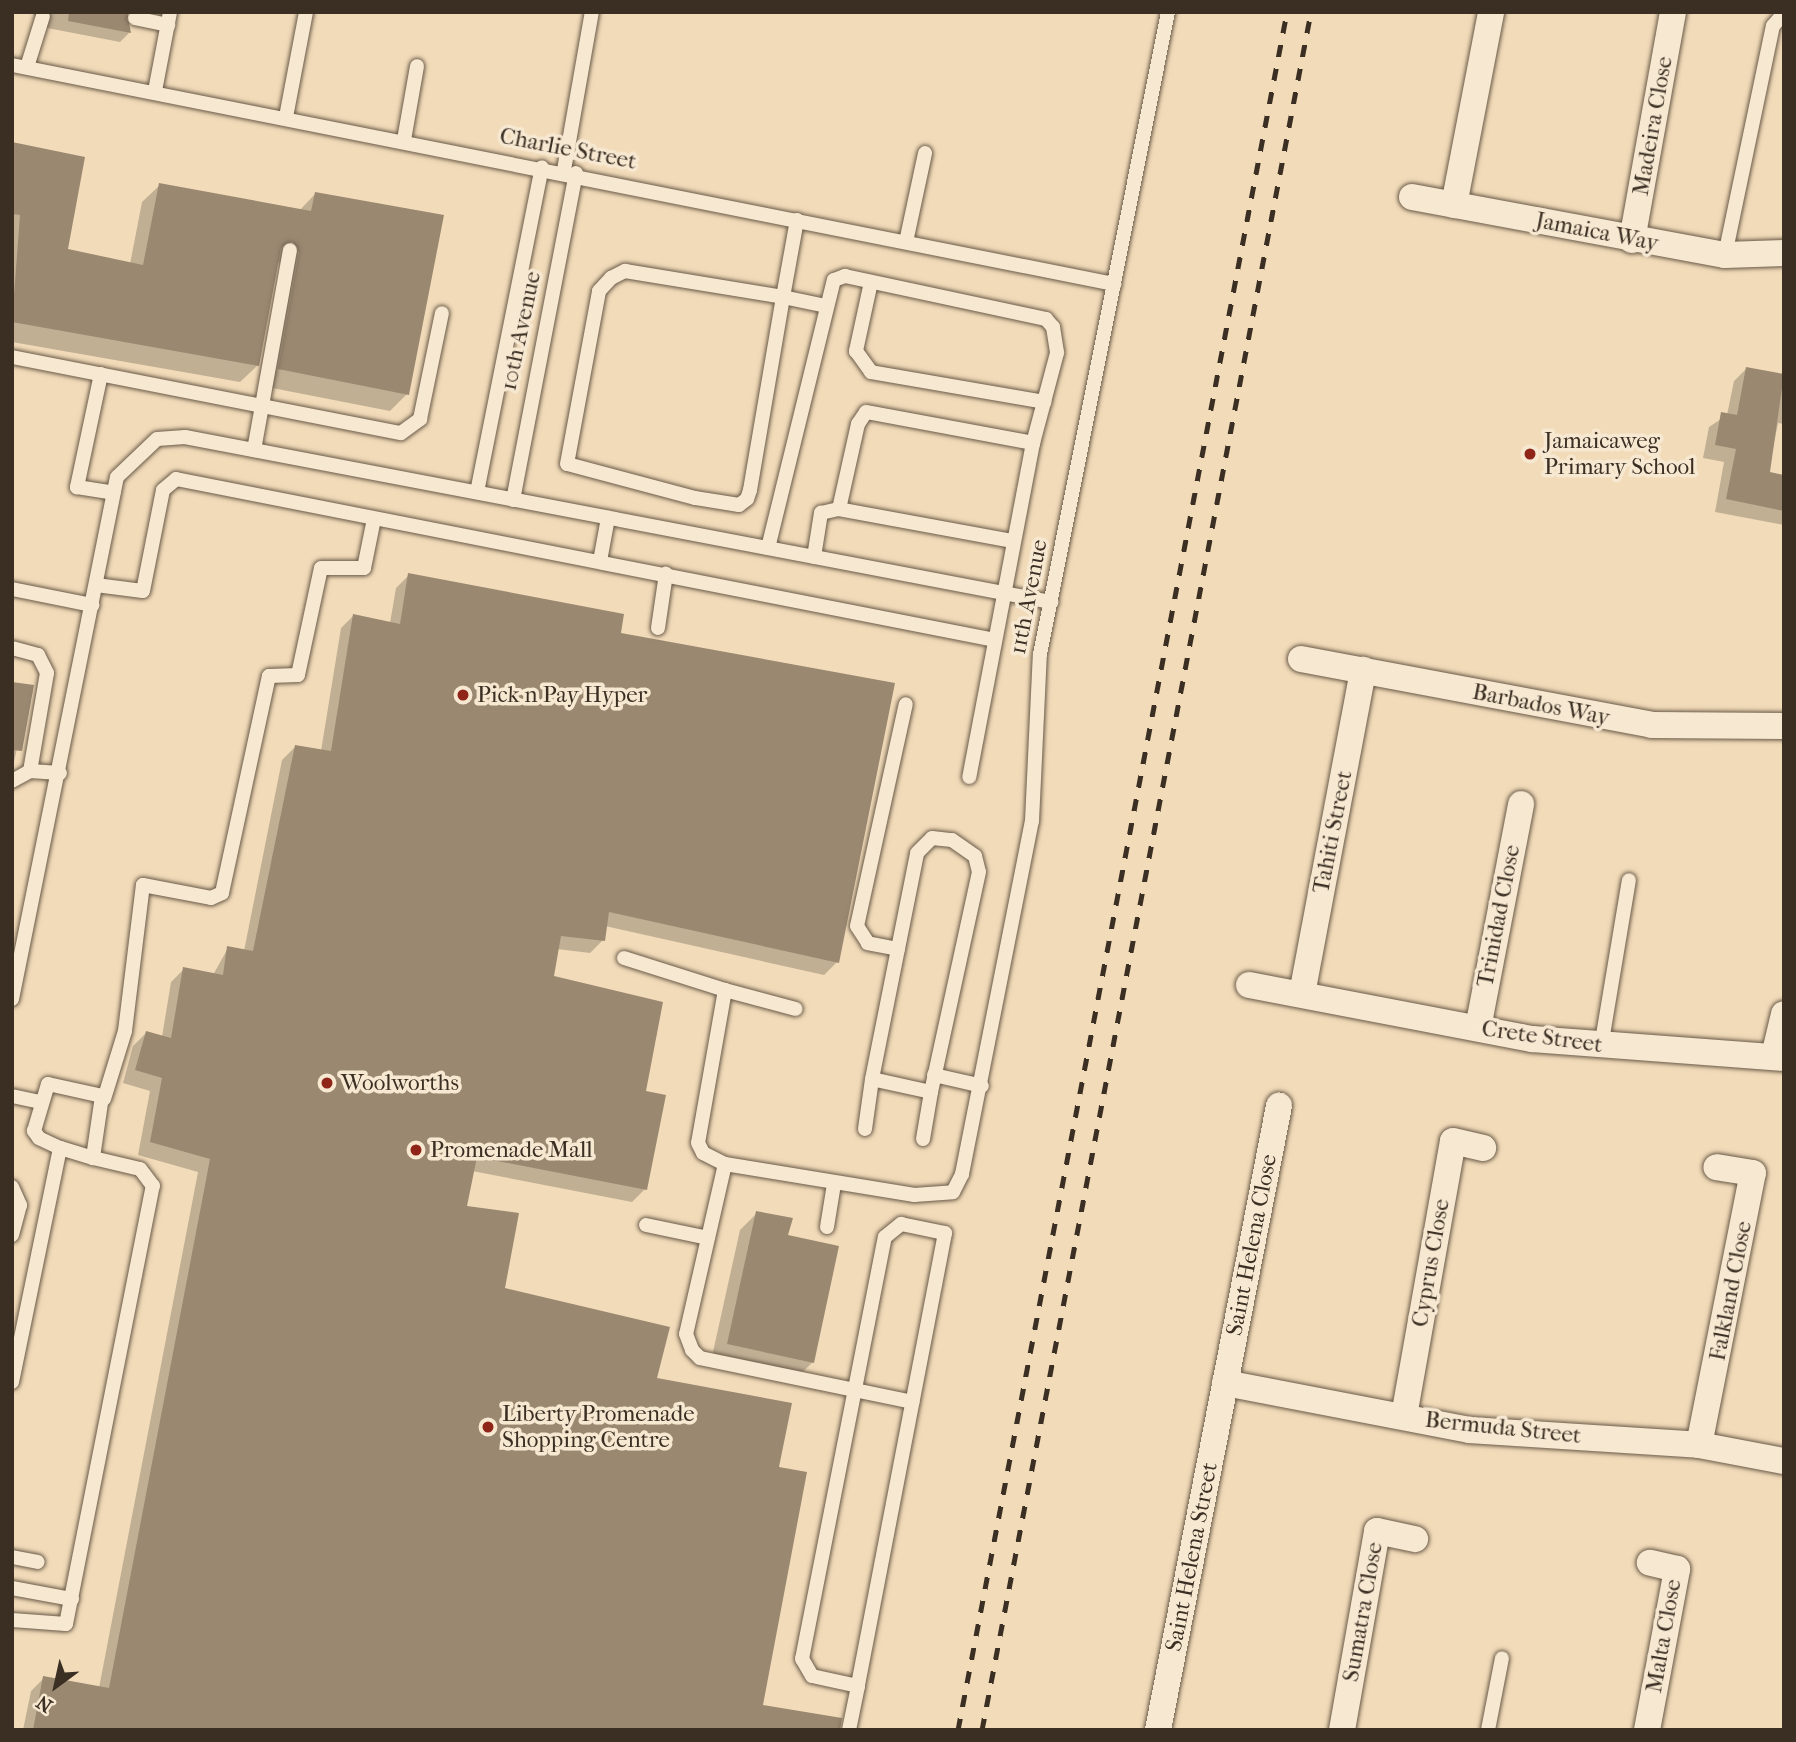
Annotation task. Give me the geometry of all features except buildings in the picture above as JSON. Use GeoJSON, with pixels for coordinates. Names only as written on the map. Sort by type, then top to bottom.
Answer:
{"type":"FeatureCollection","features":[{"type":"Feature","properties":{"kind":"street"},"geometry":{"type":"LineString","coordinates":[[1454,205],[1491,12]]}},
{"type":"Feature","properties":{"kind":"street","name":"Madeira Close"},"geometry":{"type":"LineString","coordinates":[[1632,240],[1673,12]]}},
{"type":"Feature","properties":{"kind":"street","name":"Jamaica Way"},"geometry":{"type":"LineString","coordinates":[[1412,197],[1632,240],[1725,254],[1784,253]]}},
{"type":"Feature","properties":{"kind":"street","name":"Barbados Way"},"geometry":{"type":"LineString","coordinates":[[1301,659],[1652,725],[1784,726]]}},
{"type":"Feature","properties":{"kind":"street","name":"Tahiti Street"},"geometry":{"type":"LineString","coordinates":[[1302,994],[1363,670]]}},
{"type":"Feature","properties":{"kind":"street","name":"Trinidad Close"},"geometry":{"type":"LineString","coordinates":[[1478,1028],[1521,804]]}},
{"type":"Feature","properties":{"kind":"street","name":"Crete Street"},"geometry":{"type":"LineString","coordinates":[[1249,985],[1478,1028],[1601,1047],[1779,1057]]}},
{"type":"Feature","properties":{"kind":"street"},"geometry":{"type":"LineString","coordinates":[[1779,1057],[1784,1014]]}},
{"type":"Feature","properties":{"kind":"street","name":"Saint Helena Close"},"geometry":{"type":"LineString","coordinates":[[1225,1383],[1279,1106]]}},
{"type":"Feature","properties":{"kind":"street","name":"Cyprus Close"},"geometry":{"type":"LineString","coordinates":[[1404,1416],[1453,1141],[1483,1148]]}},
{"type":"Feature","properties":{"kind":"street","name":"Falkland Close"},"geometry":{"type":"LineString","coordinates":[[1699,1445],[1753,1173],[1716,1167]]}},
{"type":"Feature","properties":{"kind":"street","name":"Bermuda Street"},"geometry":{"type":"LineString","coordinates":[[1225,1383],[1479,1431],[1699,1445],[1784,1461]]}},
{"type":"Feature","properties":{"kind":"street","name":"Saint Helena Street"},"geometry":{"type":"LineString","coordinates":[[1158,1730],[1225,1383]]}},
{"type":"Feature","properties":{"kind":"street","name":"Sumatra Close"},"geometry":{"type":"LineString","coordinates":[[1342,1730],[1377,1531],[1415,1539]]}},
{"type":"Feature","properties":{"kind":"street","name":"Malta Close"},"geometry":{"type":"LineString","coordinates":[[1647,1730],[1677,1569],[1650,1563]]}},
{"type":"Feature","properties":{"kind":"lane"},"geometry":{"type":"LineString","coordinates":[[286,117],[306,12]]}},
{"type":"Feature","properties":{"kind":"lane","name":"10th Avenue"},"geometry":{"type":"LineString","coordinates":[[513,499],[570,171],[593,12]]}},
{"type":"Feature","properties":{"kind":"lane","name":"11th Avenue"},"geometry":{"type":"LineString","coordinates":[[834,1184],[915,1195],[953,1192],[970,1150],[1032,821],[1039,666],[1168,12]]}},
{"type":"Feature","properties":{"kind":"lane"},"geometry":{"type":"LineString","coordinates":[[1725,254],[1773,26],[1784,13]]}},
{"type":"Feature","properties":{"kind":"lane"},"geometry":{"type":"LineString","coordinates":[[27,68],[43,16]]}},
{"type":"Feature","properties":{"kind":"lane"},"geometry":{"type":"LineString","coordinates":[[135,18],[169,19],[155,91]]}},
{"type":"Feature","properties":{"kind":"lane","name":"Charlie Street"},"geometry":{"type":"LineString","coordinates":[[12,65],[570,171],[1114,284]]}},
{"type":"Feature","properties":{"kind":"lane"},"geometry":{"type":"LineString","coordinates":[[404,140],[417,66]]}},
{"type":"Feature","properties":{"kind":"lane"},"geometry":{"type":"LineString","coordinates":[[906,242],[925,153]]}},
{"type":"Feature","properties":{"kind":"lane","name":"10th Avenue"},"geometry":{"type":"LineString","coordinates":[[478,492],[542,166]]}},
{"type":"Feature","properties":{"kind":"lane"},"geometry":{"type":"LineString","coordinates":[[797,220],[783,297],[743,503],[570,469],[566,452],[599,291],[611,278],[625,271],[783,297],[826,306]]}},
{"type":"Feature","properties":{"kind":"lane"},"geometry":{"type":"LineString","coordinates":[[254,450],[290,250]]}},
{"type":"Feature","properties":{"kind":"lane"},"geometry":{"type":"LineString","coordinates":[[768,548],[826,306],[838,278],[871,282],[1046,319],[1058,338],[1013,541],[969,777]]}},
{"type":"Feature","properties":{"kind":"lane"},"geometry":{"type":"LineString","coordinates":[[871,282],[856,351],[861,366],[1044,402]]}},
{"type":"Feature","properties":{"kind":"lane"},"geometry":{"type":"LineString","coordinates":[[12,357],[260,406],[410,432],[420,419],[442,313]]}},
{"type":"Feature","properties":{"kind":"lane"},"geometry":{"type":"LineString","coordinates":[[101,374],[76,487],[114,493]]}},
{"type":"Feature","properties":{"kind":"lane"},"geometry":{"type":"LineString","coordinates":[[839,509],[858,424],[866,412],[1033,443]]}},
{"type":"Feature","properties":{"kind":"lane"},"geometry":{"type":"LineString","coordinates":[[12,999],[60,773],[114,493],[125,466],[157,439],[185,438],[254,450],[1051,602]]}},
{"type":"Feature","properties":{"kind":"lane"},"geometry":{"type":"LineString","coordinates":[[96,585],[143,591],[163,490],[176,479],[994,640]]}},
{"type":"Feature","properties":{"kind":"lane"},"geometry":{"type":"LineString","coordinates":[[814,557],[821,513],[839,509],[1013,541]]}},
{"type":"Feature","properties":{"kind":"lane"},"geometry":{"type":"LineString","coordinates":[[600,561],[608,518]]}},
{"type":"Feature","properties":{"kind":"lane"},"geometry":{"type":"LineString","coordinates":[[93,1158],[104,1099],[125,1031],[143,885],[211,898],[222,893],[268,676],[298,675],[321,568],[364,568],[374,519]]}},
{"type":"Feature","properties":{"kind":"lane"},"geometry":{"type":"LineString","coordinates":[[658,628],[667,574]]}},
{"type":"Feature","properties":{"kind":"lane"},"geometry":{"type":"LineString","coordinates":[[12,589],[92,605]]}},
{"type":"Feature","properties":{"kind":"lane"},"geometry":{"type":"LineString","coordinates":[[12,648],[38,655],[47,673],[30,771]]}},
{"type":"Feature","properties":{"kind":"lane"},"geometry":{"type":"LineString","coordinates":[[898,949],[868,943],[857,926],[906,704]]}},
{"type":"Feature","properties":{"kind":"lane"},"geometry":{"type":"LineString","coordinates":[[12,781],[30,771],[60,773]]}},
{"type":"Feature","properties":{"kind":"lane"},"geometry":{"type":"LineString","coordinates":[[865,1129],[872,1079],[898,949],[924,842],[966,846],[979,872],[934,1075],[923,1139]]}},
{"type":"Feature","properties":{"kind":"lane"},"geometry":{"type":"LineString","coordinates":[[1601,1047],[1629,880]]}},
{"type":"Feature","properties":{"kind":"lane"},"geometry":{"type":"LineString","coordinates":[[624,958],[724,990],[796,1009]]}},
{"type":"Feature","properties":{"kind":"lane"},"geometry":{"type":"LineString","coordinates":[[724,990],[698,1143],[702,1153],[725,1164],[834,1184],[827,1227]]}},
{"type":"Feature","properties":{"kind":"lane"},"geometry":{"type":"LineString","coordinates":[[934,1075],[982,1086]]}},
{"type":"Feature","properties":{"kind":"lane"},"geometry":{"type":"LineString","coordinates":[[872,1079],[931,1092]]}},
{"type":"Feature","properties":{"kind":"lane"},"geometry":{"type":"LineString","coordinates":[[12,1620],[59,1627],[72,1599],[153,1186],[141,1170],[60,1148],[35,1134],[45,1087],[56,1082],[97,1091],[104,1099]]}},
{"type":"Feature","properties":{"kind":"lane"},"geometry":{"type":"LineString","coordinates":[[12,1096],[41,1101]]}},
{"type":"Feature","properties":{"kind":"lane"},"geometry":{"type":"LineString","coordinates":[[12,1382],[60,1148]]}},
{"type":"Feature","properties":{"kind":"lane"},"geometry":{"type":"LineString","coordinates":[[725,1164],[686,1334],[692,1350],[700,1358],[853,1392],[913,1402]]}},
{"type":"Feature","properties":{"kind":"lane"},"geometry":{"type":"LineString","coordinates":[[12,1235],[20,1218],[14,1187]]}},
{"type":"Feature","properties":{"kind":"lane"},"geometry":{"type":"LineString","coordinates":[[849,1730],[858,1685],[913,1402],[945,1233],[901,1224],[885,1237],[802,1659],[812,1676],[858,1685]]}},
{"type":"Feature","properties":{"kind":"lane"},"geometry":{"type":"LineString","coordinates":[[646,1225],[708,1238]]}},
{"type":"Feature","properties":{"kind":"lane"},"geometry":{"type":"LineString","coordinates":[[12,1558],[37,1562]]}},
{"type":"Feature","properties":{"kind":"lane"},"geometry":{"type":"LineString","coordinates":[[12,1588],[72,1599]]}},
{"type":"Feature","properties":{"kind":"lane"},"geometry":{"type":"LineString","coordinates":[[1488,1730],[1502,1658]]}},
{"type":"Feature","properties":{"kind":"railway"},"geometry":{"type":"LineString","coordinates":[[958,1730],[1287,12]]}},
{"type":"Feature","properties":{"kind":"railway"},"geometry":{"type":"LineString","coordinates":[[982,1730],[1311,12]]}},
{"type":"Feature","properties":{"kind":"place","name":"Jamaicaweg Primary School"},"geometry":{"type":"Point","coordinates":[1530,454]}},
{"type":"Feature","properties":{"kind":"place","name":"Pick n Pay Hyper"},"geometry":{"type":"Point","coordinates":[463,695]}},
{"type":"Feature","properties":{"kind":"place","name":"Woolworths"},"geometry":{"type":"Point","coordinates":[327,1083]}},
{"type":"Feature","properties":{"kind":"place","name":"Promenade Mall"},"geometry":{"type":"Point","coordinates":[416,1150]}},
{"type":"Feature","properties":{"kind":"place","name":"Liberty Promenade Shopping Centre"},"geometry":{"type":"Point","coordinates":[488,1427]}}]}
